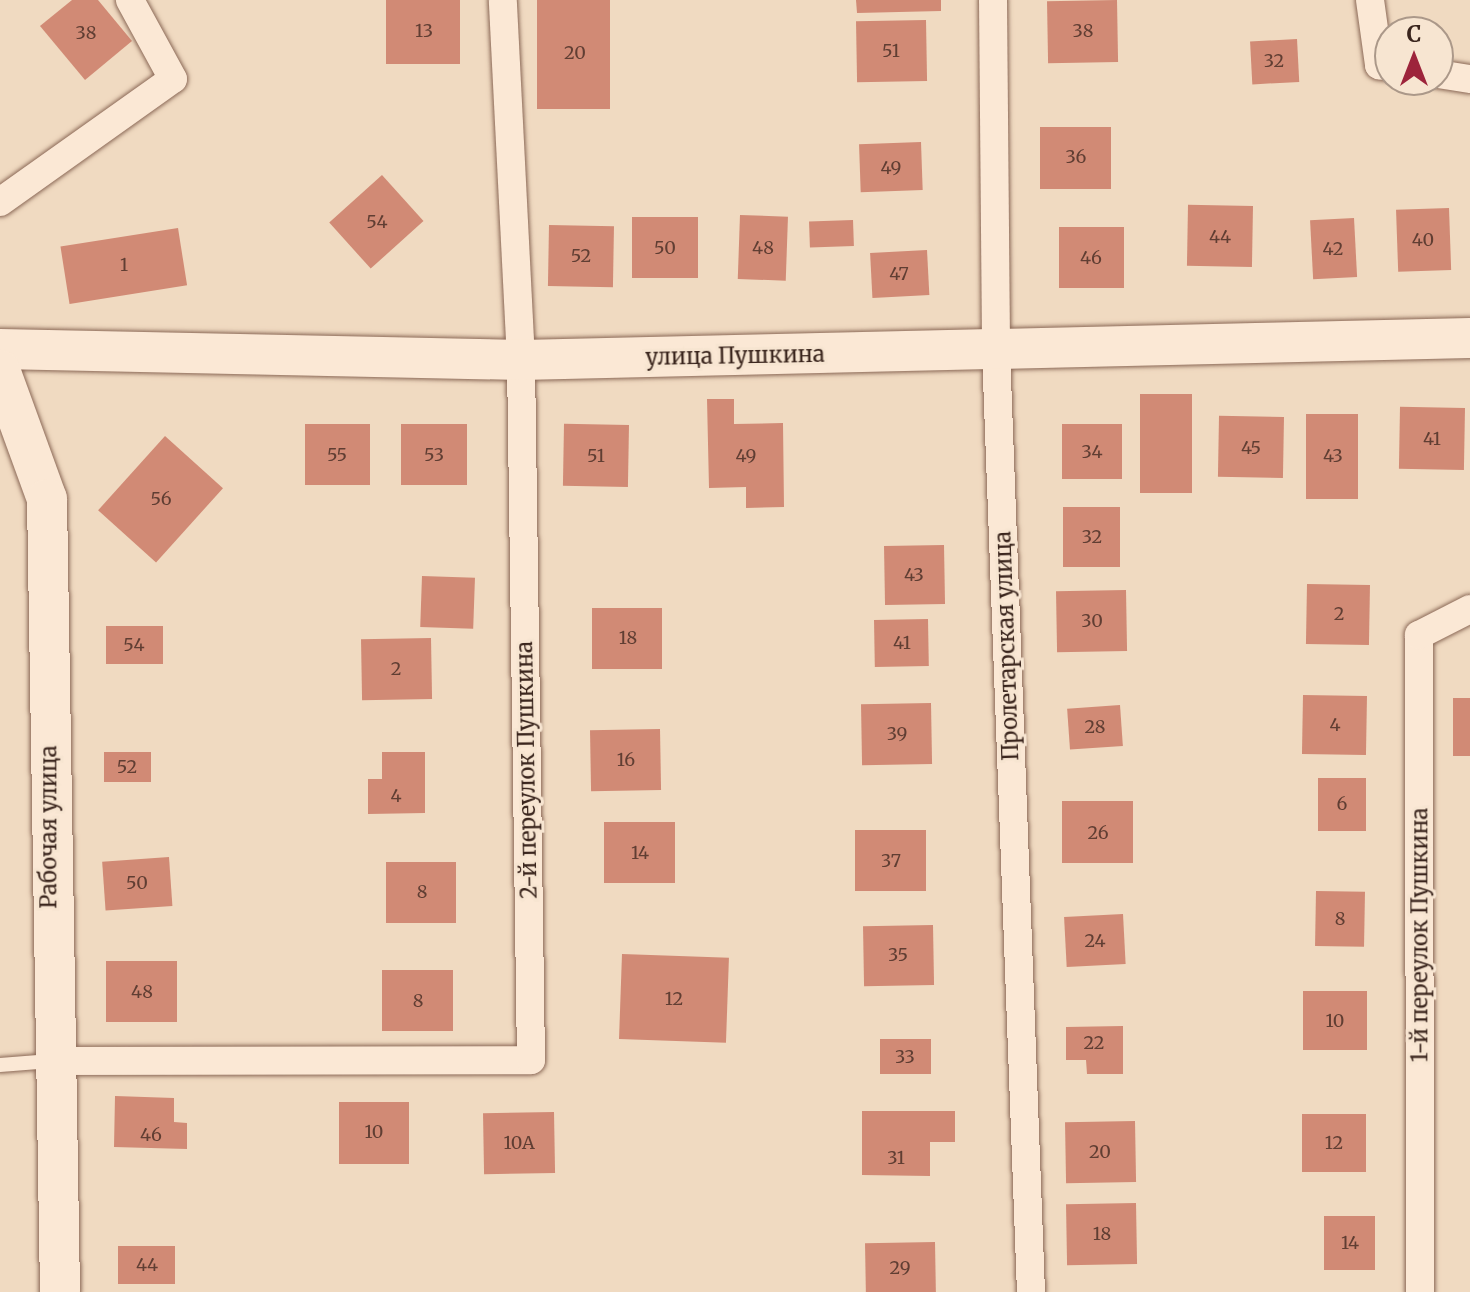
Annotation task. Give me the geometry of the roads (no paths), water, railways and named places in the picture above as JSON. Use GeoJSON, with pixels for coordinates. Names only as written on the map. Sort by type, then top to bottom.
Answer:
{"type":"FeatureCollection","features":[{"type":"Feature","properties":{"kind":"street"},"geometry":{"type":"LineString","coordinates":[[0,202],[173,79],[130,0]]}},
{"type":"Feature","properties":{"kind":"street","name":"2-й переулок Пушкина"},"geometry":{"type":"LineString","coordinates":[[51,1061],[531,1060],[521,360],[503,0]]}},
{"type":"Feature","properties":{"kind":"street","name":"Пролетарская улица"},"geometry":{"type":"LineString","coordinates":[[993,0],[996,351],[1031,1292]]}},
{"type":"Feature","properties":{"kind":"street"},"geometry":{"type":"LineString","coordinates":[[1370,0],[1374,29]]}},
{"type":"Feature","properties":{"kind":"street","name":"улица Пушкина"},"geometry":{"type":"LineString","coordinates":[[0,349],[521,360],[1470,338]]}},
{"type":"Feature","properties":{"kind":"street","name":"Рабочая улица"},"geometry":{"type":"LineString","coordinates":[[0,370],[47,499],[51,1061],[60,1292]]}},
{"type":"Feature","properties":{"kind":"street","name":"1-й переулок Пушкина"},"geometry":{"type":"LineString","coordinates":[[1420,1292],[1419,635],[1470,609]]}},
{"type":"Feature","properties":{"kind":"lane"},"geometry":{"type":"LineString","coordinates":[[0,1065],[51,1061]]}}]}
